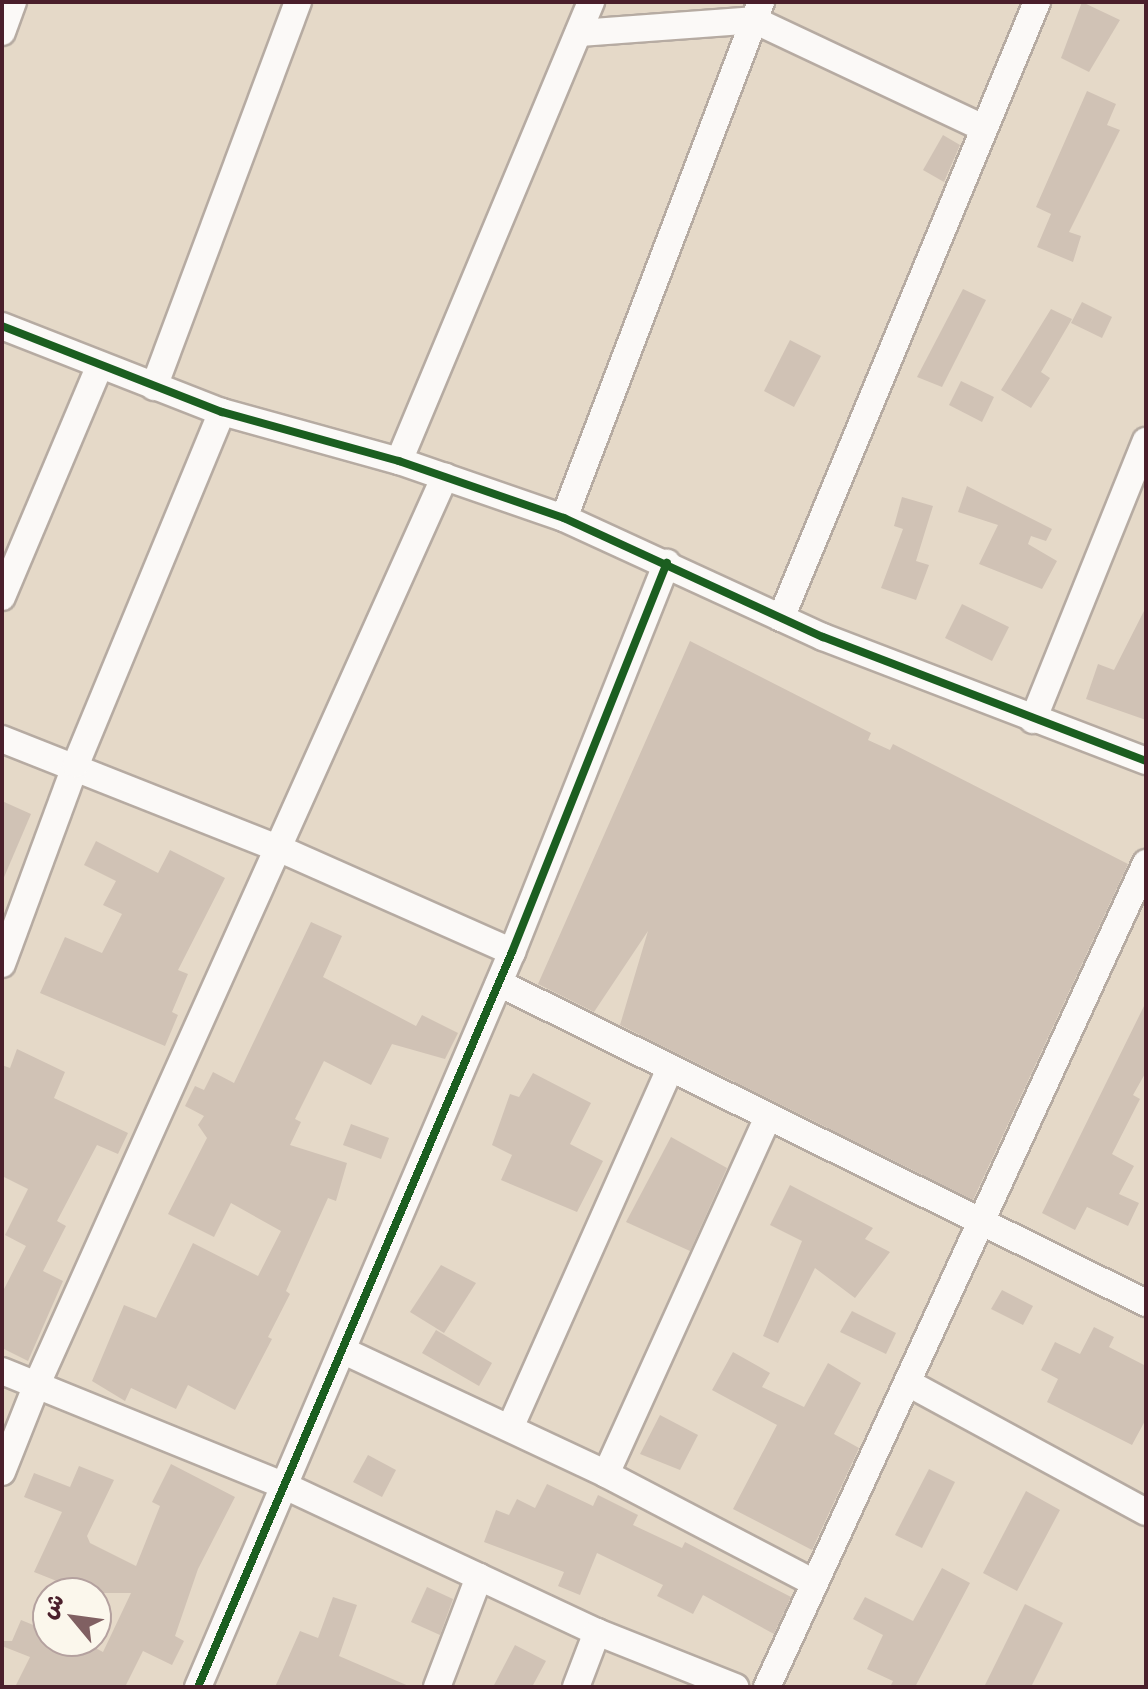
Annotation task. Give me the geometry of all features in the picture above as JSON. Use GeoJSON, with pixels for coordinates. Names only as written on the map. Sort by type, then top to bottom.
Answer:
{"type":"FeatureCollection","features":[{"type":"Feature","properties":{"kind":"street"},"geometry":{"type":"LineString","coordinates":[[2,32],[13,2]]}},
{"type":"Feature","properties":{"kind":"street"},"geometry":{"type":"LineString","coordinates":[[154,387],[298,2]]}},
{"type":"Feature","properties":{"kind":"street"},"geometry":{"type":"LineString","coordinates":[[399,461],[591,2]]}},
{"type":"Feature","properties":{"kind":"street"},"geometry":{"type":"LineString","coordinates":[[781,618],[1037,2]]}},
{"type":"Feature","properties":{"kind":"street"},"geometry":{"type":"LineString","coordinates":[[579,33],[758,11],[984,128]]}},
{"type":"Feature","properties":{"kind":"street"},"geometry":{"type":"LineString","coordinates":[[564,518],[758,11]]}},
{"type":"Feature","properties":{"kind":"street"},"geometry":{"type":"LineString","coordinates":[[2,326],[99,367],[222,412],[399,461],[564,518],[781,618],[1033,720],[1146,761]]}},
{"type":"Feature","properties":{"kind":"street"},"geometry":{"type":"LineString","coordinates":[[2,597],[99,367]]}},
{"type":"Feature","properties":{"kind":"street"},"geometry":{"type":"LineString","coordinates":[[2,964],[76,764],[222,412]]}},
{"type":"Feature","properties":{"kind":"street"},"geometry":{"type":"LineString","coordinates":[[1033,720],[1146,441]]}},
{"type":"Feature","properties":{"kind":"street"},"geometry":{"type":"LineString","coordinates":[[2,1472],[37,1384],[445,476]]}},
{"type":"Feature","properties":{"kind":"street"},"geometry":{"type":"LineString","coordinates":[[198,1687],[512,952],[667,563]]}},
{"type":"Feature","properties":{"kind":"street"},"geometry":{"type":"LineString","coordinates":[[2,739],[76,764],[280,849],[512,952]]}},
{"type":"Feature","properties":{"kind":"street"},"geometry":{"type":"LineString","coordinates":[[767,1687],[813,1582],[910,1384],[980,1222],[1146,863]]}},
{"type":"Feature","properties":{"kind":"street"},"geometry":{"type":"LineString","coordinates":[[499,983],[1146,1303]]}},
{"type":"Feature","properties":{"kind":"street"},"geometry":{"type":"LineString","coordinates":[[510,1428],[670,1069]]}},
{"type":"Feature","properties":{"kind":"street"},"geometry":{"type":"LineString","coordinates":[[606,1474],[768,1117]]}},
{"type":"Feature","properties":{"kind":"street"},"geometry":{"type":"LineString","coordinates":[[344,1351],[606,1474],[813,1582]]}},
{"type":"Feature","properties":{"kind":"street"},"geometry":{"type":"LineString","coordinates":[[2,1371],[283,1485],[597,1632],[735,1687]]}},
{"type":"Feature","properties":{"kind":"street"},"geometry":{"type":"LineString","coordinates":[[910,1384],[1146,1512]]}},
{"type":"Feature","properties":{"kind":"street"},"geometry":{"type":"LineString","coordinates":[[437,1687],[479,1577]]}},
{"type":"Feature","properties":{"kind":"street"},"geometry":{"type":"LineString","coordinates":[[576,1687],[597,1632]]}},
{"type":"Feature","properties":{"kind":"building"},"geometry":{"type":"Polygon","coordinates":[[[1082,2],[1120,20],[1089,72],[1061,58],[1082,2]]]}},
{"type":"Feature","properties":{"kind":"building"},"geometry":{"type":"Polygon","coordinates":[[[1087,91],[1116,104],[1107,125],[1120,130],[1069,232],[1081,236],[1073,262],[1037,247],[1051,214],[1036,207],[1087,91]]]}},
{"type":"Feature","properties":{"kind":"building"},"geometry":{"type":"Polygon","coordinates":[[[943,135],[960,145],[944,182],[923,170],[943,135]]]}},
{"type":"Feature","properties":{"kind":"building"},"geometry":{"type":"Polygon","coordinates":[[[963,289],[986,300],[942,387],[917,377],[963,289]]]}},
{"type":"Feature","properties":{"kind":"building"},"geometry":{"type":"Polygon","coordinates":[[[1082,302],[1112,317],[1102,338],[1071,323],[1082,302]]]}},
{"type":"Feature","properties":{"kind":"building"},"geometry":{"type":"Polygon","coordinates":[[[1051,309],[1072,319],[1041,372],[1050,378],[1031,408],[1001,390],[1051,309]]]}},
{"type":"Feature","properties":{"kind":"building"},"geometry":{"type":"Polygon","coordinates":[[[790,340],[821,356],[794,407],[764,391],[790,340]]]}},
{"type":"Feature","properties":{"kind":"building"},"geometry":{"type":"Polygon","coordinates":[[[961,381],[994,397],[982,422],[949,405],[961,381]]]}},
{"type":"Feature","properties":{"kind":"building"},"geometry":{"type":"Polygon","coordinates":[[[967,486],[1052,529],[1046,541],[1031,536],[1028,544],[1057,561],[1042,589],[979,564],[998,525],[958,512],[967,486]]]}},
{"type":"Feature","properties":{"kind":"building"},"geometry":{"type":"Polygon","coordinates":[[[902,497],[933,506],[916,561],[929,565],[916,600],[881,588],[903,529],[894,526],[902,497]]]}},
{"type":"Feature","properties":{"kind":"building"},"geometry":{"type":"Polygon","coordinates":[[[962,604],[1009,627],[992,661],[945,638],[962,604]]]}},
{"type":"Feature","properties":{"kind":"building"},"geometry":{"type":"Polygon","coordinates":[[[1146,607],[1146,720],[1086,699],[1098,664],[1114,670],[1146,607]]]}},
{"type":"Feature","properties":{"kind":"building"},"geometry":{"type":"Polygon","coordinates":[[[690,641],[871,733],[868,740],[890,750],[893,744],[1128,864],[973,1200],[620,1025],[648,931],[594,1012],[538,984],[690,641]]]}},
{"type":"Feature","properties":{"kind":"building"},"geometry":{"type":"Polygon","coordinates":[[[2,801],[31,814],[2,882],[2,801]]]}},
{"type":"Feature","properties":{"kind":"building"},"geometry":{"type":"Polygon","coordinates":[[[96,841],[158,873],[170,850],[225,878],[178,970],[188,974],[172,1012],[178,1015],[165,1046],[40,993],[65,937],[102,953],[122,914],[103,905],[116,881],[84,865],[96,841]]]}},
{"type":"Feature","properties":{"kind":"building"},"geometry":{"type":"Polygon","coordinates":[[[311,922],[342,936],[323,977],[416,1026],[422,1015],[458,1033],[445,1059],[392,1044],[371,1085],[324,1061],[295,1119],[301,1122],[290,1145],[347,1163],[336,1201],[328,1198],[286,1291],[290,1294],[268,1337],[272,1339],[235,1410],[188,1385],[176,1409],[131,1388],[125,1401],[92,1381],[124,1305],[156,1318],[193,1243],[258,1276],[281,1231],[231,1203],[214,1237],[168,1214],[207,1138],[198,1125],[204,1116],[185,1106],[195,1086],[204,1090],[213,1072],[234,1083],[311,922]]]}},
{"type":"Feature","properties":{"kind":"building"},"geometry":{"type":"Polygon","coordinates":[[[1146,1002],[1146,1072],[1133,1095],[1140,1099],[1112,1154],[1134,1166],[1119,1194],[1139,1203],[1128,1226],[1087,1207],[1075,1230],[1042,1213],[1146,1002]]]}},
{"type":"Feature","properties":{"kind":"building"},"geometry":{"type":"Polygon","coordinates":[[[17,1049],[65,1072],[54,1098],[128,1133],[118,1154],[97,1145],[57,1221],[66,1226],[43,1271],[63,1281],[28,1361],[2,1348],[2,1293],[26,1246],[5,1235],[28,1189],[2,1176],[2,1065],[10,1068],[17,1049]]]}},
{"type":"Feature","properties":{"kind":"building"},"geometry":{"type":"Polygon","coordinates":[[[533,1073],[591,1103],[570,1144],[603,1161],[577,1212],[501,1180],[512,1155],[492,1145],[510,1094],[519,1097],[533,1073]]]}},
{"type":"Feature","properties":{"kind":"building"},"geometry":{"type":"Polygon","coordinates":[[[351,1124],[389,1138],[381,1159],[343,1145],[351,1124]]]}},
{"type":"Feature","properties":{"kind":"building"},"geometry":{"type":"Polygon","coordinates":[[[671,1137],[727,1168],[690,1251],[626,1222],[671,1137]]]}},
{"type":"Feature","properties":{"kind":"building"},"geometry":{"type":"Polygon","coordinates":[[[790,1185],[873,1228],[865,1239],[890,1252],[855,1298],[815,1268],[778,1343],[763,1336],[802,1241],[770,1225],[790,1185]]]}},
{"type":"Feature","properties":{"kind":"building"},"geometry":{"type":"Polygon","coordinates":[[[441,1265],[476,1283],[444,1333],[410,1312],[441,1265]]]}},
{"type":"Feature","properties":{"kind":"building"},"geometry":{"type":"Polygon","coordinates":[[[1002,1290],[1033,1306],[1023,1325],[991,1309],[1002,1290]]]}},
{"type":"Feature","properties":{"kind":"building"},"geometry":{"type":"Polygon","coordinates":[[[852,1311],[896,1333],[886,1354],[840,1332],[852,1311]]]}},
{"type":"Feature","properties":{"kind":"building"},"geometry":{"type":"Polygon","coordinates":[[[1094,1327],[1114,1337],[1109,1347],[1146,1366],[1146,1419],[1132,1445],[1047,1402],[1058,1379],[1041,1370],[1055,1342],[1080,1354],[1094,1327]]]}},
{"type":"Feature","properties":{"kind":"building"},"geometry":{"type":"Polygon","coordinates":[[[436,1330],[492,1363],[479,1386],[422,1353],[436,1330]]]}},
{"type":"Feature","properties":{"kind":"building"},"geometry":{"type":"Polygon","coordinates":[[[733,1352],[770,1373],[762,1387],[804,1407],[828,1363],[861,1383],[834,1434],[859,1448],[812,1550],[733,1509],[777,1425],[712,1390],[733,1352]]]}},
{"type":"Feature","properties":{"kind":"building"},"geometry":{"type":"Polygon","coordinates":[[[660,1415],[698,1435],[680,1470],[640,1454],[660,1415]]]}},
{"type":"Feature","properties":{"kind":"building"},"geometry":{"type":"Polygon","coordinates":[[[368,1455],[396,1470],[382,1497],[353,1482],[368,1455]]]}},
{"type":"Feature","properties":{"kind":"building"},"geometry":{"type":"Polygon","coordinates":[[[171,1464],[235,1497],[198,1569],[175,1636],[184,1641],[172,1665],[143,1651],[125,1687],[15,1687],[30,1657],[2,1646],[2,1641],[12,1641],[21,1620],[32,1624],[32,1657],[112,1657],[112,1633],[131,1593],[112,1593],[112,1577],[47,1577],[34,1572],[62,1512],[24,1497],[34,1473],[70,1487],[79,1466],[114,1480],[87,1536],[90,1543],[136,1566],[160,1506],[152,1502],[171,1464]]]}},
{"type":"Feature","properties":{"kind":"building"},"geometry":{"type":"Polygon","coordinates":[[[929,1469],[955,1482],[922,1548],[895,1535],[929,1469]]]}},
{"type":"Feature","properties":{"kind":"building"},"geometry":{"type":"Polygon","coordinates":[[[547,1484],[593,1506],[598,1495],[638,1515],[633,1525],[682,1548],[685,1542],[791,1597],[774,1634],[703,1595],[693,1614],[657,1596],[663,1585],[597,1553],[580,1595],[558,1586],[564,1572],[484,1542],[496,1510],[509,1515],[517,1499],[535,1508],[547,1484]]]}},
{"type":"Feature","properties":{"kind":"building"},"geometry":{"type":"Polygon","coordinates":[[[1026,1491],[1060,1510],[1017,1591],[983,1573],[1026,1491]]]}},
{"type":"Feature","properties":{"kind":"building"},"geometry":{"type":"Polygon","coordinates":[[[942,1568],[970,1583],[915,1687],[890,1687],[893,1681],[867,1669],[883,1635],[853,1619],[865,1597],[913,1621],[942,1568]]]}},
{"type":"Feature","properties":{"kind":"building"},"geometry":{"type":"Polygon","coordinates":[[[427,1587],[453,1599],[440,1635],[411,1622],[427,1587]]]}},
{"type":"Feature","properties":{"kind":"building"},"geometry":{"type":"Polygon","coordinates":[[[333,1597],[357,1605],[339,1656],[411,1687],[275,1687],[300,1631],[318,1638],[333,1597]]]}},
{"type":"Feature","properties":{"kind":"building"},"geometry":{"type":"Polygon","coordinates":[[[1025,1604],[1063,1623],[1031,1687],[984,1687],[1025,1604]]]}},
{"type":"Feature","properties":{"kind":"building"},"geometry":{"type":"Polygon","coordinates":[[[515,1645],[546,1661],[532,1687],[493,1687],[515,1645]]]}},
{"type":"Feature","properties":{"kind":"cycle path"},"geometry":{"type":"LineString","coordinates":[[2,326],[222,412],[399,461],[564,518],[823,637],[1146,761]]}},
{"type":"Feature","properties":{"kind":"cycle path"},"geometry":{"type":"LineString","coordinates":[[198,1687],[512,952],[667,563]]}}]}
